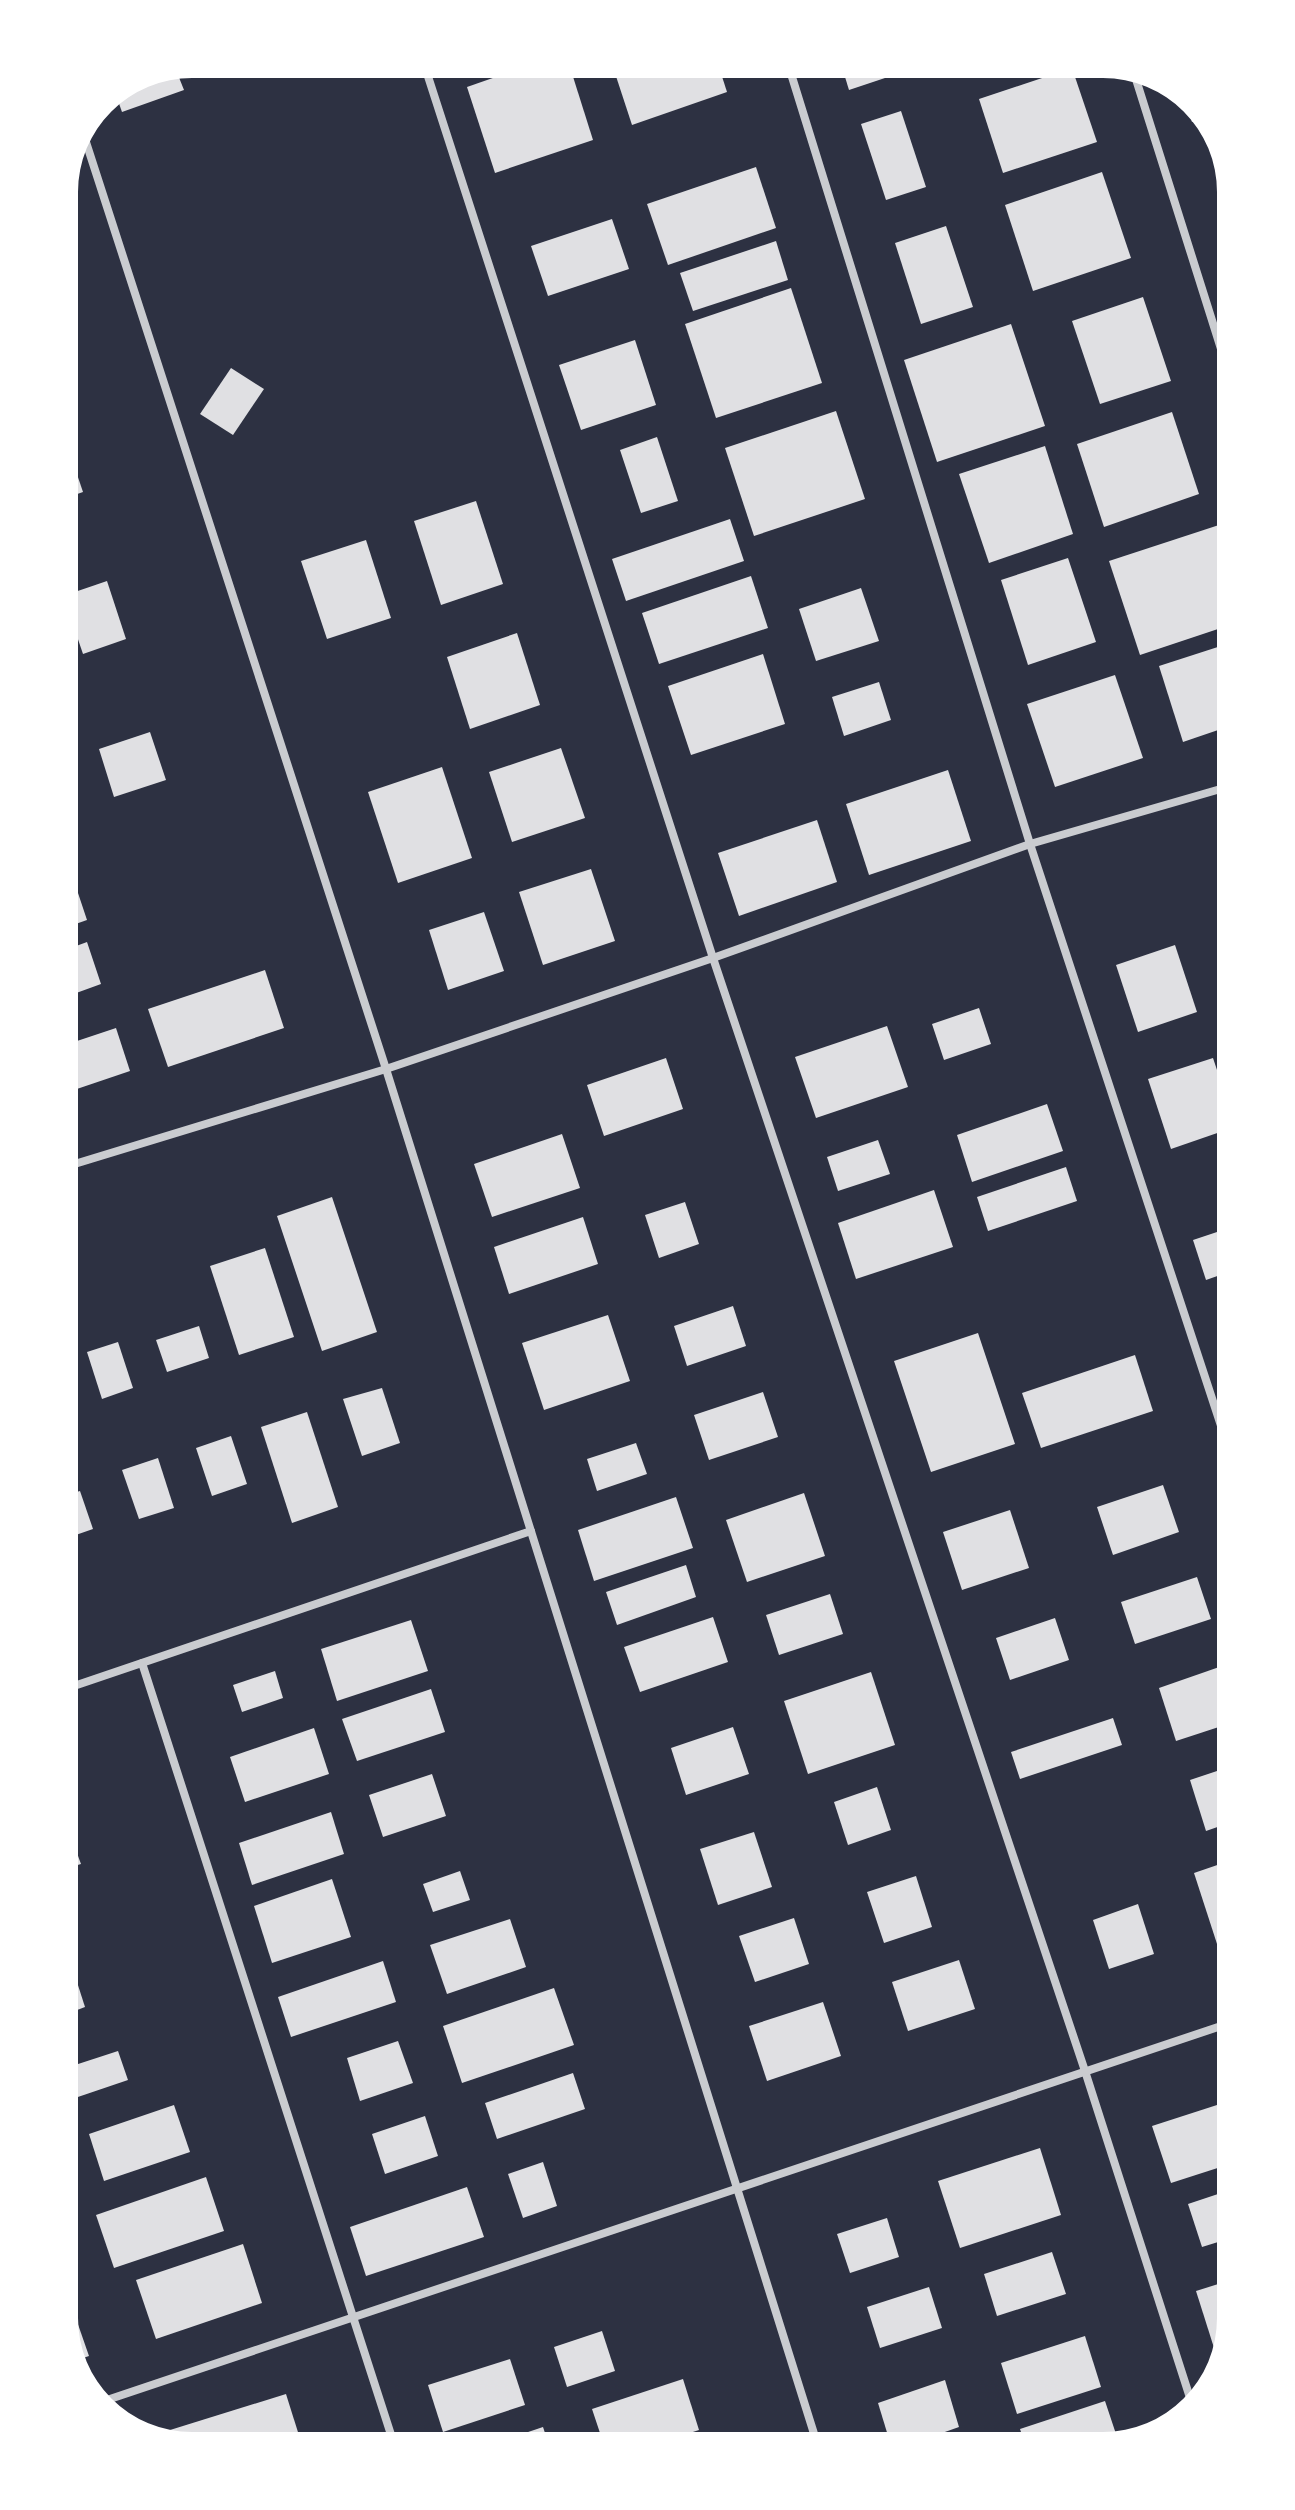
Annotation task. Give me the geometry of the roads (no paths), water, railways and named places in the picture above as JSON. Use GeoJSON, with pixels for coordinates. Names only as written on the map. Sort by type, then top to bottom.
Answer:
{"type":"FeatureCollection","features":[{"type":"Feature","properties":{"kind":"street"},"geometry":{"type":"LineString","coordinates":[[429,78],[713,958],[1085,2071],[1189,2393]]}},
{"type":"Feature","properties":{"kind":"street"},"geometry":{"type":"LineString","coordinates":[[792,78],[1030,844],[1217,1414]]}},
{"type":"Feature","properties":{"kind":"street"},"geometry":{"type":"LineString","coordinates":[[1137,83],[1217,336]]}},
{"type":"Feature","properties":{"kind":"street"},"geometry":{"type":"LineString","coordinates":[[88,148],[386,1069],[814,2432]]}},
{"type":"Feature","properties":{"kind":"street"},"geometry":{"type":"LineString","coordinates":[[78,1163],[386,1069],[713,958],[1030,844],[1217,790]]}},
{"type":"Feature","properties":{"kind":"street"},"geometry":{"type":"LineString","coordinates":[[78,1685],[531,1531]]}},
{"type":"Feature","properties":{"kind":"street"},"geometry":{"type":"LineString","coordinates":[[142,1663],[390,2432]]}},
{"type":"Feature","properties":{"kind":"street"},"geometry":{"type":"LineString","coordinates":[[111,2399],[1217,2027]]}}]}
